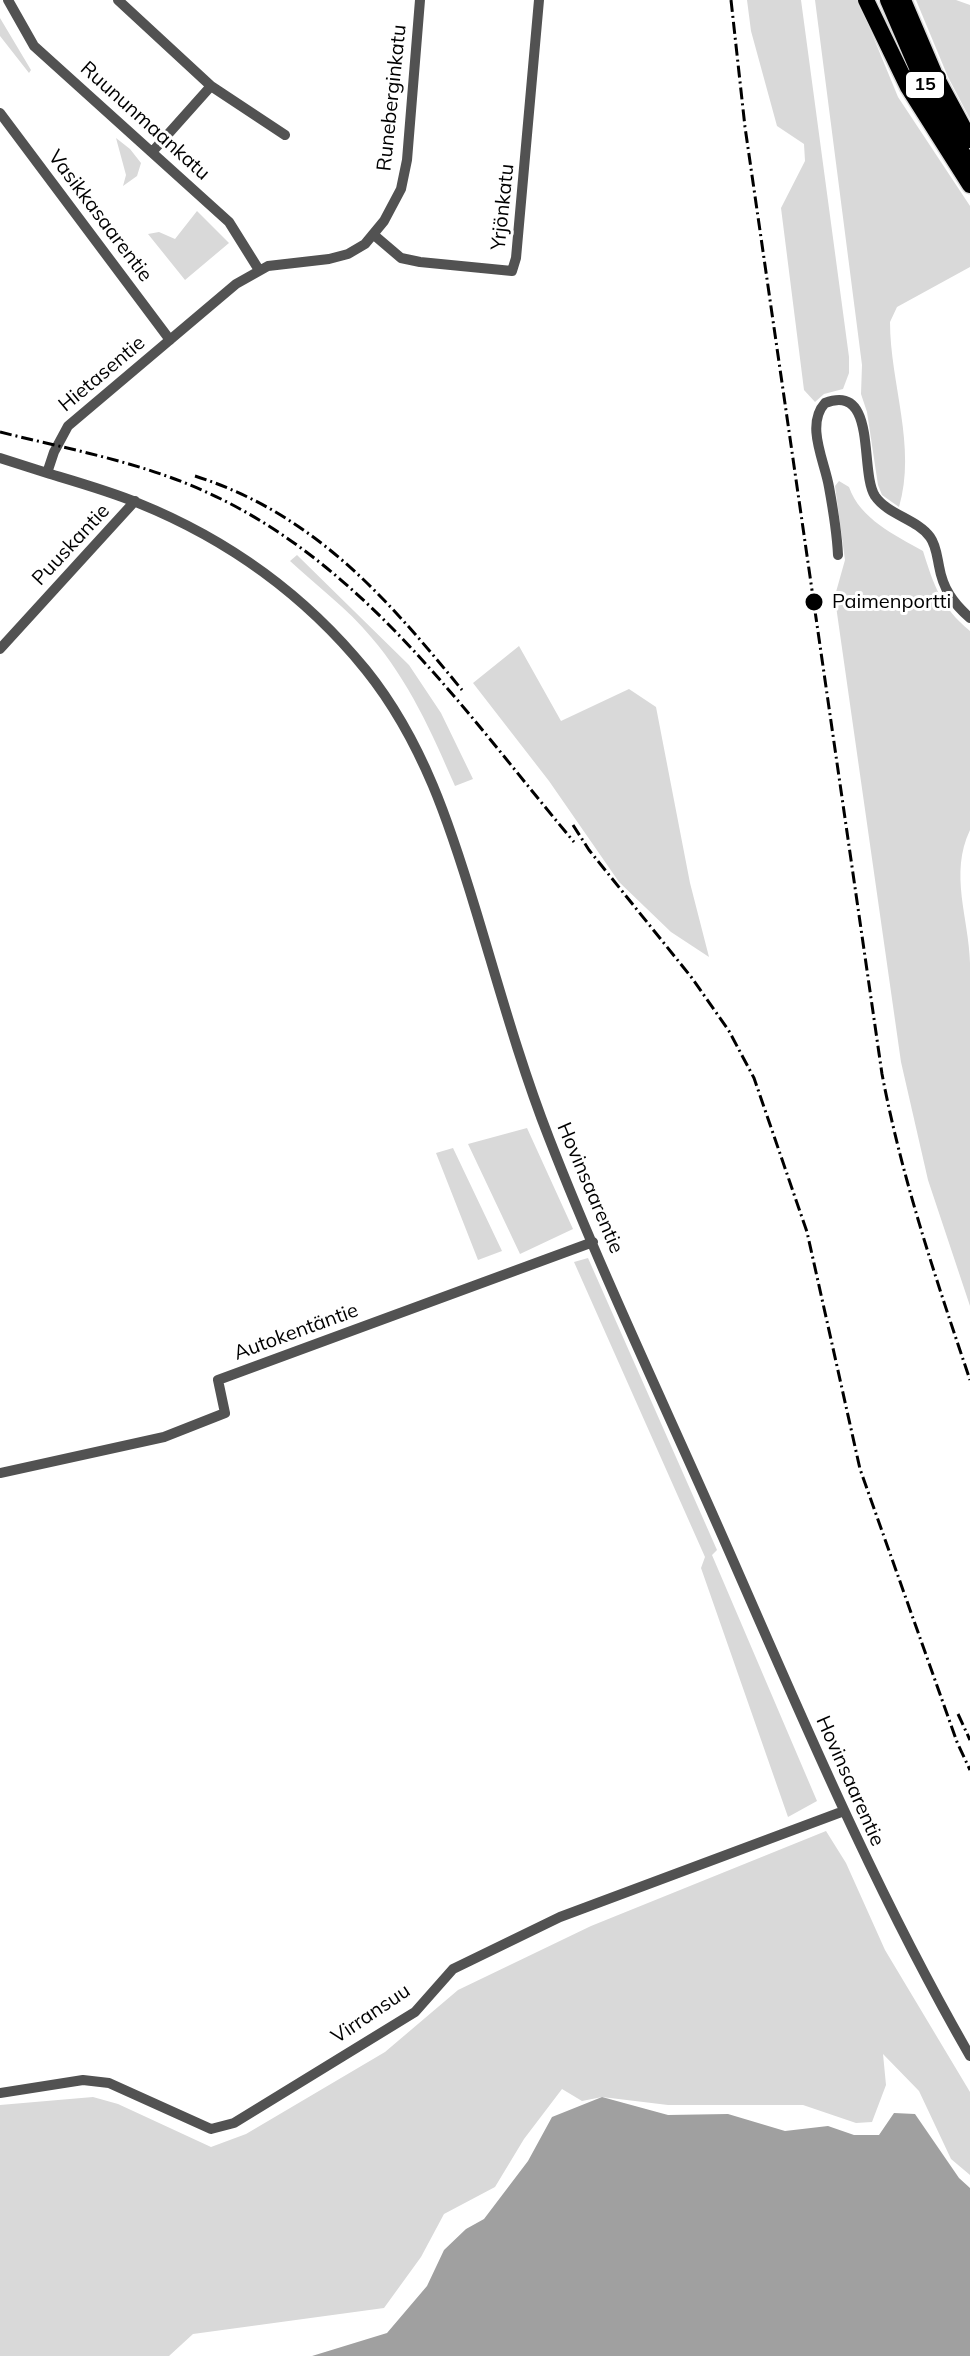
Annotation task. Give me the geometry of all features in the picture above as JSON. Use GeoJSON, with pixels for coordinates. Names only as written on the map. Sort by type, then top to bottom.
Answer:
{"type":"FeatureCollection","features":[{"type":"Feature","properties":{"kind":"highway"},"geometry":{"type":"LineString","coordinates":[[866,0],[908,87],[970,185]]}},
{"type":"Feature","properties":{"kind":"highway","name":"15"},"geometry":{"type":"LineString","coordinates":[[888,0],[922,79],[970,167]]}},
{"type":"Feature","properties":{"kind":"highway","name":"15"},"geometry":{"type":"LineString","coordinates":[[903,0],[934,73],[970,140]]}},
{"type":"Feature","properties":{"kind":"street","name":"Ruununmaankatu"},"geometry":{"type":"LineString","coordinates":[[8,0],[34,46],[229,222],[259,270]]}},
{"type":"Feature","properties":{"kind":"street"},"geometry":{"type":"LineString","coordinates":[[118,0],[211,86],[285,135]]}},
{"type":"Feature","properties":{"kind":"street","name":"Runeberginkatu"},"geometry":{"type":"LineString","coordinates":[[236,284],[259,270],[285,263],[348,254],[374,235],[401,189],[407,160],[420,0]]}},
{"type":"Feature","properties":{"kind":"street","name":"Yrjönkatu"},"geometry":{"type":"LineString","coordinates":[[374,235],[401,258],[512,271],[526,160],[539,0]]}},
{"type":"Feature","properties":{"kind":"street"},"geometry":{"type":"LineString","coordinates":[[153,151],[211,86]]}},
{"type":"Feature","properties":{"kind":"street","name":"Vasikkasaarentie"},"geometry":{"type":"LineString","coordinates":[[0,113],[4,128],[170,340]]}},
{"type":"Feature","properties":{"kind":"street","name":"Hietasentie"},"geometry":{"type":"LineString","coordinates":[[47,473],[68,426],[236,284]]}},
{"type":"Feature","properties":{"kind":"street"},"geometry":{"type":"LineString","coordinates":[[838,555],[817,420],[825,403],[841,400],[849,402],[860,416],[870,482],[876,498],[929,536],[945,589],[970,618]]}},
{"type":"Feature","properties":{"kind":"street"},"geometry":{"type":"LineString","coordinates":[[0,458],[47,473]]}},
{"type":"Feature","properties":{"kind":"street","name":"Hovinsaarentie"},"geometry":{"type":"LineString","coordinates":[[47,473],[135,501],[230,549],[271,576],[347,648],[402,722],[439,797],[546,1131],[593,1242],[871,1872],[970,2056]]}},
{"type":"Feature","properties":{"kind":"street","name":"Puuskantie"},"geometry":{"type":"LineString","coordinates":[[0,649],[135,501]]}},
{"type":"Feature","properties":{"kind":"street","name":"Autokentäntie"},"geometry":{"type":"LineString","coordinates":[[0,1473],[164,1437],[225,1413],[218,1380],[593,1242]]}},
{"type":"Feature","properties":{"kind":"street","name":"Virransuu"},"geometry":{"type":"LineString","coordinates":[[0,2093],[83,2080],[109,2083],[211,2129],[234,2123],[415,2012],[453,1969],[560,1917],[844,1811]]}},
{"type":"Feature","properties":{"kind":"shaded area"},"geometry":{"type":"Polygon","coordinates":[[[747,0],[801,0],[849,357],[849,373],[843,389],[824,394],[815,402],[804,390],[781,208],[805,161],[804,144],[777,126],[751,31],[747,0]]]}},
{"type":"Feature","properties":{"kind":"shaded area"},"geometry":{"type":"Polygon","coordinates":[[[815,0],[858,0],[898,97],[970,206],[970,267],[897,307],[890,322],[904,438],[904,484],[899,507],[882,495],[878,485],[867,412],[861,394],[862,365],[815,0]]]}},
{"type":"Feature","properties":{"kind":"shaded area"},"geometry":{"type":"Polygon","coordinates":[[[916,0],[956,0],[970,5],[970,119],[948,77],[916,0]]]}},
{"type":"Feature","properties":{"kind":"shaded area"},"geometry":{"type":"Polygon","coordinates":[[[0,18],[31,70],[29,73],[0,36],[0,18]]]}},
{"type":"Feature","properties":{"kind":"shaded area"},"geometry":{"type":"Polygon","coordinates":[[[116,138],[141,163],[137,176],[123,186],[126,175],[116,138]]]}},
{"type":"Feature","properties":{"kind":"shaded area"},"geometry":{"type":"Polygon","coordinates":[[[197,211],[229,243],[185,280],[148,234],[159,232],[175,239],[197,211]]]}},
{"type":"Feature","properties":{"kind":"shaded area"},"geometry":{"type":"Polygon","coordinates":[[[839,481],[849,487],[870,517],[923,551],[940,595],[970,631],[970,830],[961,863],[961,880],[970,963],[970,1306],[928,1180],[901,1062],[836,606],[836,592],[845,560],[835,486],[839,481]]]}},
{"type":"Feature","properties":{"kind":"shaded area"},"geometry":{"type":"Polygon","coordinates":[[[297,555],[409,665],[441,713],[473,779],[455,786],[428,727],[397,671],[362,627],[290,561],[297,555]]]}},
{"type":"Feature","properties":{"kind":"shaded area"},"geometry":{"type":"Polygon","coordinates":[[[519,646],[561,721],[629,689],[656,707],[690,883],[709,957],[671,932],[619,882],[549,781],[473,683],[519,646]]]}},
{"type":"Feature","properties":{"kind":"shaded area"},"geometry":{"type":"Polygon","coordinates":[[[527,1128],[573,1229],[520,1254],[468,1144],[527,1128]]]}},
{"type":"Feature","properties":{"kind":"shaded area"},"geometry":{"type":"Polygon","coordinates":[[[453,1148],[502,1251],[478,1260],[436,1153],[453,1148]]]}},
{"type":"Feature","properties":{"kind":"shaded area"},"geometry":{"type":"Polygon","coordinates":[[[588,1258],[717,1550],[712,1555],[817,1801],[788,1817],[701,1568],[705,1557],[574,1262],[588,1258]]]}},
{"type":"Feature","properties":{"kind":"shaded area"},"geometry":{"type":"Polygon","coordinates":[[[826,1831],[846,1863],[885,1950],[970,2092],[970,2175],[951,2159],[919,2091],[883,2054],[886,2085],[872,2122],[856,2123],[803,2105],[668,2105],[602,2097],[582,2101],[562,2089],[524,2139],[495,2187],[444,2214],[421,2257],[384,2308],[193,2334],[169,2356],[0,2356],[0,2105],[93,2097],[118,2104],[211,2147],[246,2134],[385,2052],[458,1990],[591,1926],[826,1831]]]}},
{"type":"Feature","properties":{"kind":"shaded area"},"geometry":{"type":"Polygon","coordinates":[[[602,2097],[668,2115],[728,2114],[785,2131],[828,2126],[854,2135],[879,2135],[894,2113],[915,2114],[959,2178],[970,2188],[970,2356],[312,2356],[387,2333],[427,2286],[444,2250],[466,2229],[484,2219],[528,2161],[552,2117],[602,2097]]]}},
{"type":"Feature","properties":{"kind":"railway"},"geometry":{"type":"LineString","coordinates":[[731,0],[745,127],[882,1074],[910,1190],[970,1380]]}},
{"type":"Feature","properties":{"kind":"railway"},"geometry":{"type":"LineString","coordinates":[[0,432],[104,457],[180,481],[261,521],[314,558],[408,644],[574,842]]}},
{"type":"Feature","properties":{"kind":"railway"},"geometry":{"type":"LineString","coordinates":[[195,476],[238,492],[276,512],[345,562],[405,623],[462,690]]}},
{"type":"Feature","properties":{"kind":"railway"},"geometry":{"type":"LineString","coordinates":[[573,825],[589,850],[692,978],[729,1031],[754,1078],[807,1232],[860,1469],[957,1742],[970,1770]]}},
{"type":"Feature","properties":{"kind":"railway"},"geometry":{"type":"LineString","coordinates":[[958,1714],[970,1740]]}},
{"type":"Feature","properties":{"kind":"place","name":"Paimenportti"},"geometry":{"type":"Point","coordinates":[814,602]}}]}
